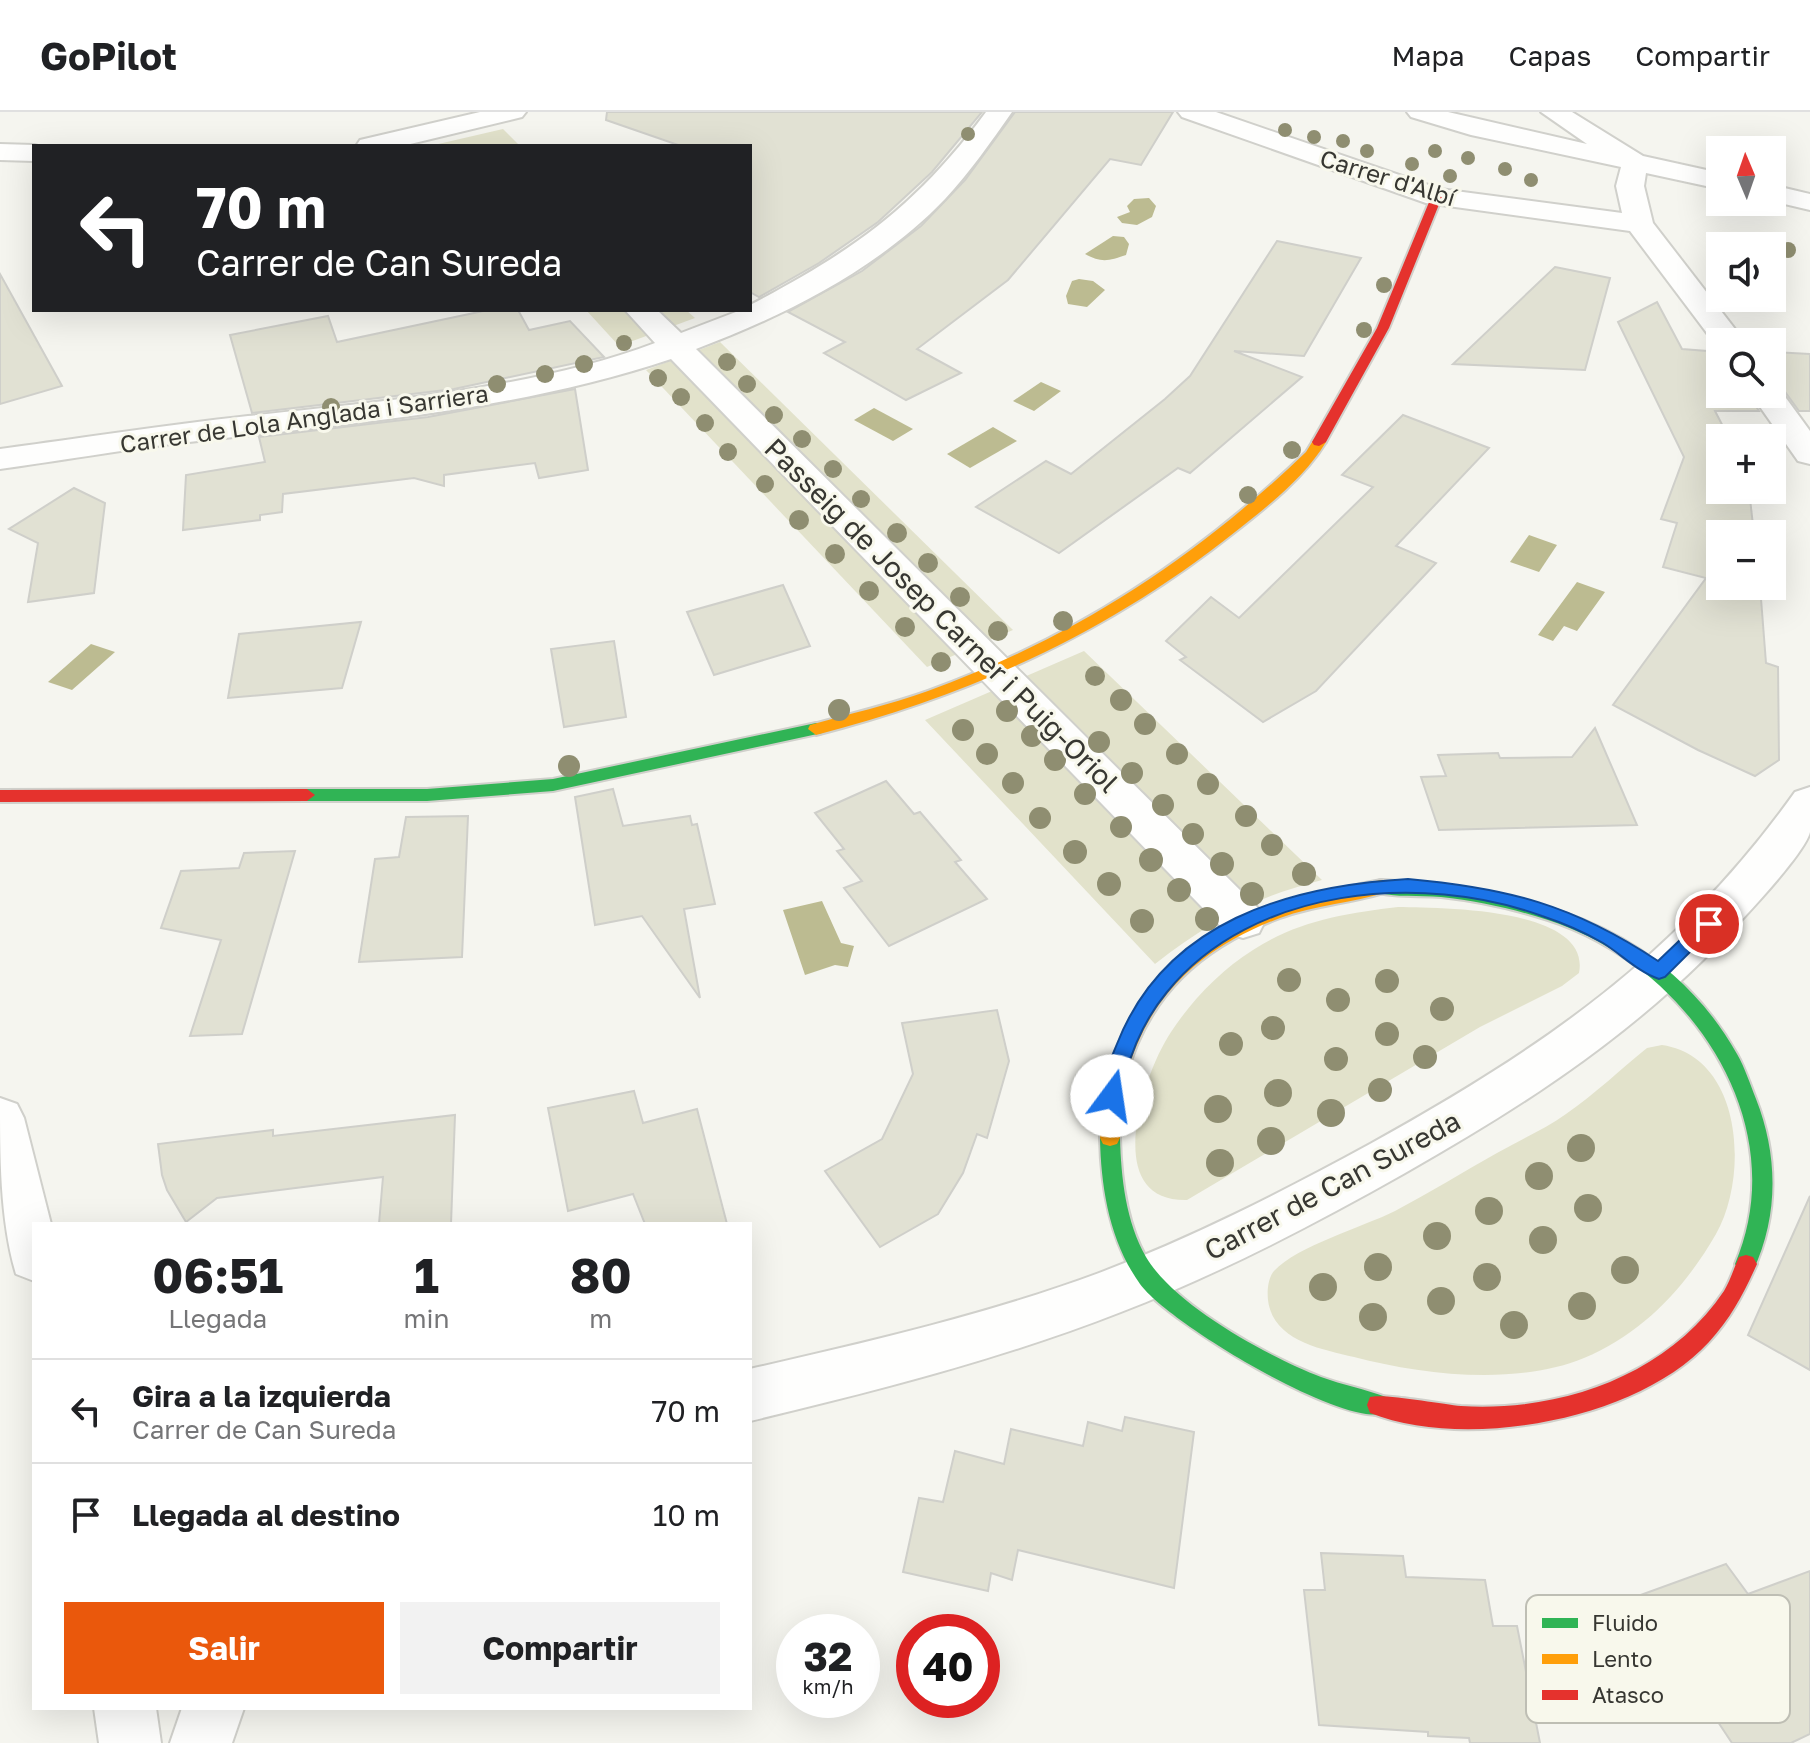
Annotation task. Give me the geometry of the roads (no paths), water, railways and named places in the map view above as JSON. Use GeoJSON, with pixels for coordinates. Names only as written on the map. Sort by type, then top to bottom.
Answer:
{"type":"FeatureCollection","features":[{"type":"Feature","properties":{"kind":"street"},"geometry":{"type":"LineString","coordinates":[[378,144],[513,112]]}},
{"type":"Feature","properties":{"kind":"street","name":"Carrer de Lola Anglada i Sarriera"},"geometry":{"type":"LineString","coordinates":[[0,459],[176,433],[364,415],[485,395],[581,374],[725,329],[852,260],[909,217],[946,181],[999,112]]}},
{"type":"Feature","properties":{"kind":"street","name":"Carrer d'Albí"},"geometry":{"type":"LineString","coordinates":[[1191,112],[1436,197],[1639,224]]}},
{"type":"Feature","properties":{"kind":"street"},"geometry":{"type":"LineString","coordinates":[[1420,112],[1579,172],[1635,163]]}},
{"type":"Feature","properties":{"kind":"street"},"geometry":{"type":"LineString","coordinates":[[1554,112],[1635,163],[1706,178]]}},
{"type":"Feature","properties":{"kind":"street"},"geometry":{"type":"LineString","coordinates":[[458,127],[475,144]]}},
{"type":"Feature","properties":{"kind":"street"},"geometry":{"type":"LineString","coordinates":[[0,152],[32,153]]}},
{"type":"Feature","properties":{"kind":"street"},"geometry":{"type":"LineString","coordinates":[[1635,163],[1630,186],[1639,224],[1719,328]]}},
{"type":"Feature","properties":{"kind":"street"},"geometry":{"type":"LineString","coordinates":[[1525,209],[1573,200],[1579,172]]}},
{"type":"Feature","properties":{"kind":"street"},"geometry":{"type":"LineString","coordinates":[[1786,196],[1810,202]]}},
{"type":"Feature","properties":{"kind":"street"},"geometry":{"type":"LineString","coordinates":[[0,796],[411,795],[553,785],[854,720],[971,683],[1056,643],[1155,583],[1245,517],[1312,454],[1383,328],[1436,197]]}},
{"type":"Feature","properties":{"kind":"street","name":"Passeig de Josep Carner i Puig-Oriol"},"geometry":{"type":"LineString","coordinates":[[642,312],[1243,921]]}},
{"type":"Feature","properties":{"kind":"street"},"geometry":{"type":"LineString","coordinates":[[1777,408],[1810,454]]}},
{"type":"Feature","properties":{"kind":"street","name":"Carrer de Can Sureda"},"geometry":{"type":"LineString","coordinates":[[752,1395],[894,1362],[1101,1296],[1269,1224],[1484,1105],[1602,1023],[1690,944],[1782,847],[1810,802]]}},
{"type":"Feature","properties":{"kind":"street"},"geometry":{"type":"LineString","coordinates":[[1408,886],[1464,891],[1517,901],[1574,921],[1609,938],[1681,990],[1705,1019],[1735,1065],[1759,1125],[1767,1202],[1757,1253],[1734,1299],[1701,1340],[1655,1374],[1599,1400],[1537,1415],[1469,1417],[1398,1409],[1329,1392],[1262,1363],[1202,1327],[1148,1277],[1126,1228],[1112,1174],[1109,1121],[1117,1071],[1134,1027],[1160,987],[1193,953],[1243,921],[1278,906],[1354,889],[1408,886]]}},
{"type":"Feature","properties":{"kind":"street"},"geometry":{"type":"LineString","coordinates":[[0,1118],[32,1250]]}},
{"type":"Feature","properties":{"kind":"street"},"geometry":{"type":"LineString","coordinates":[[125,1710],[130,1743]]}},
{"type":"Feature","properties":{"kind":"street"},"geometry":{"type":"LineString","coordinates":[[201,1743],[212,1710]]}}]}
